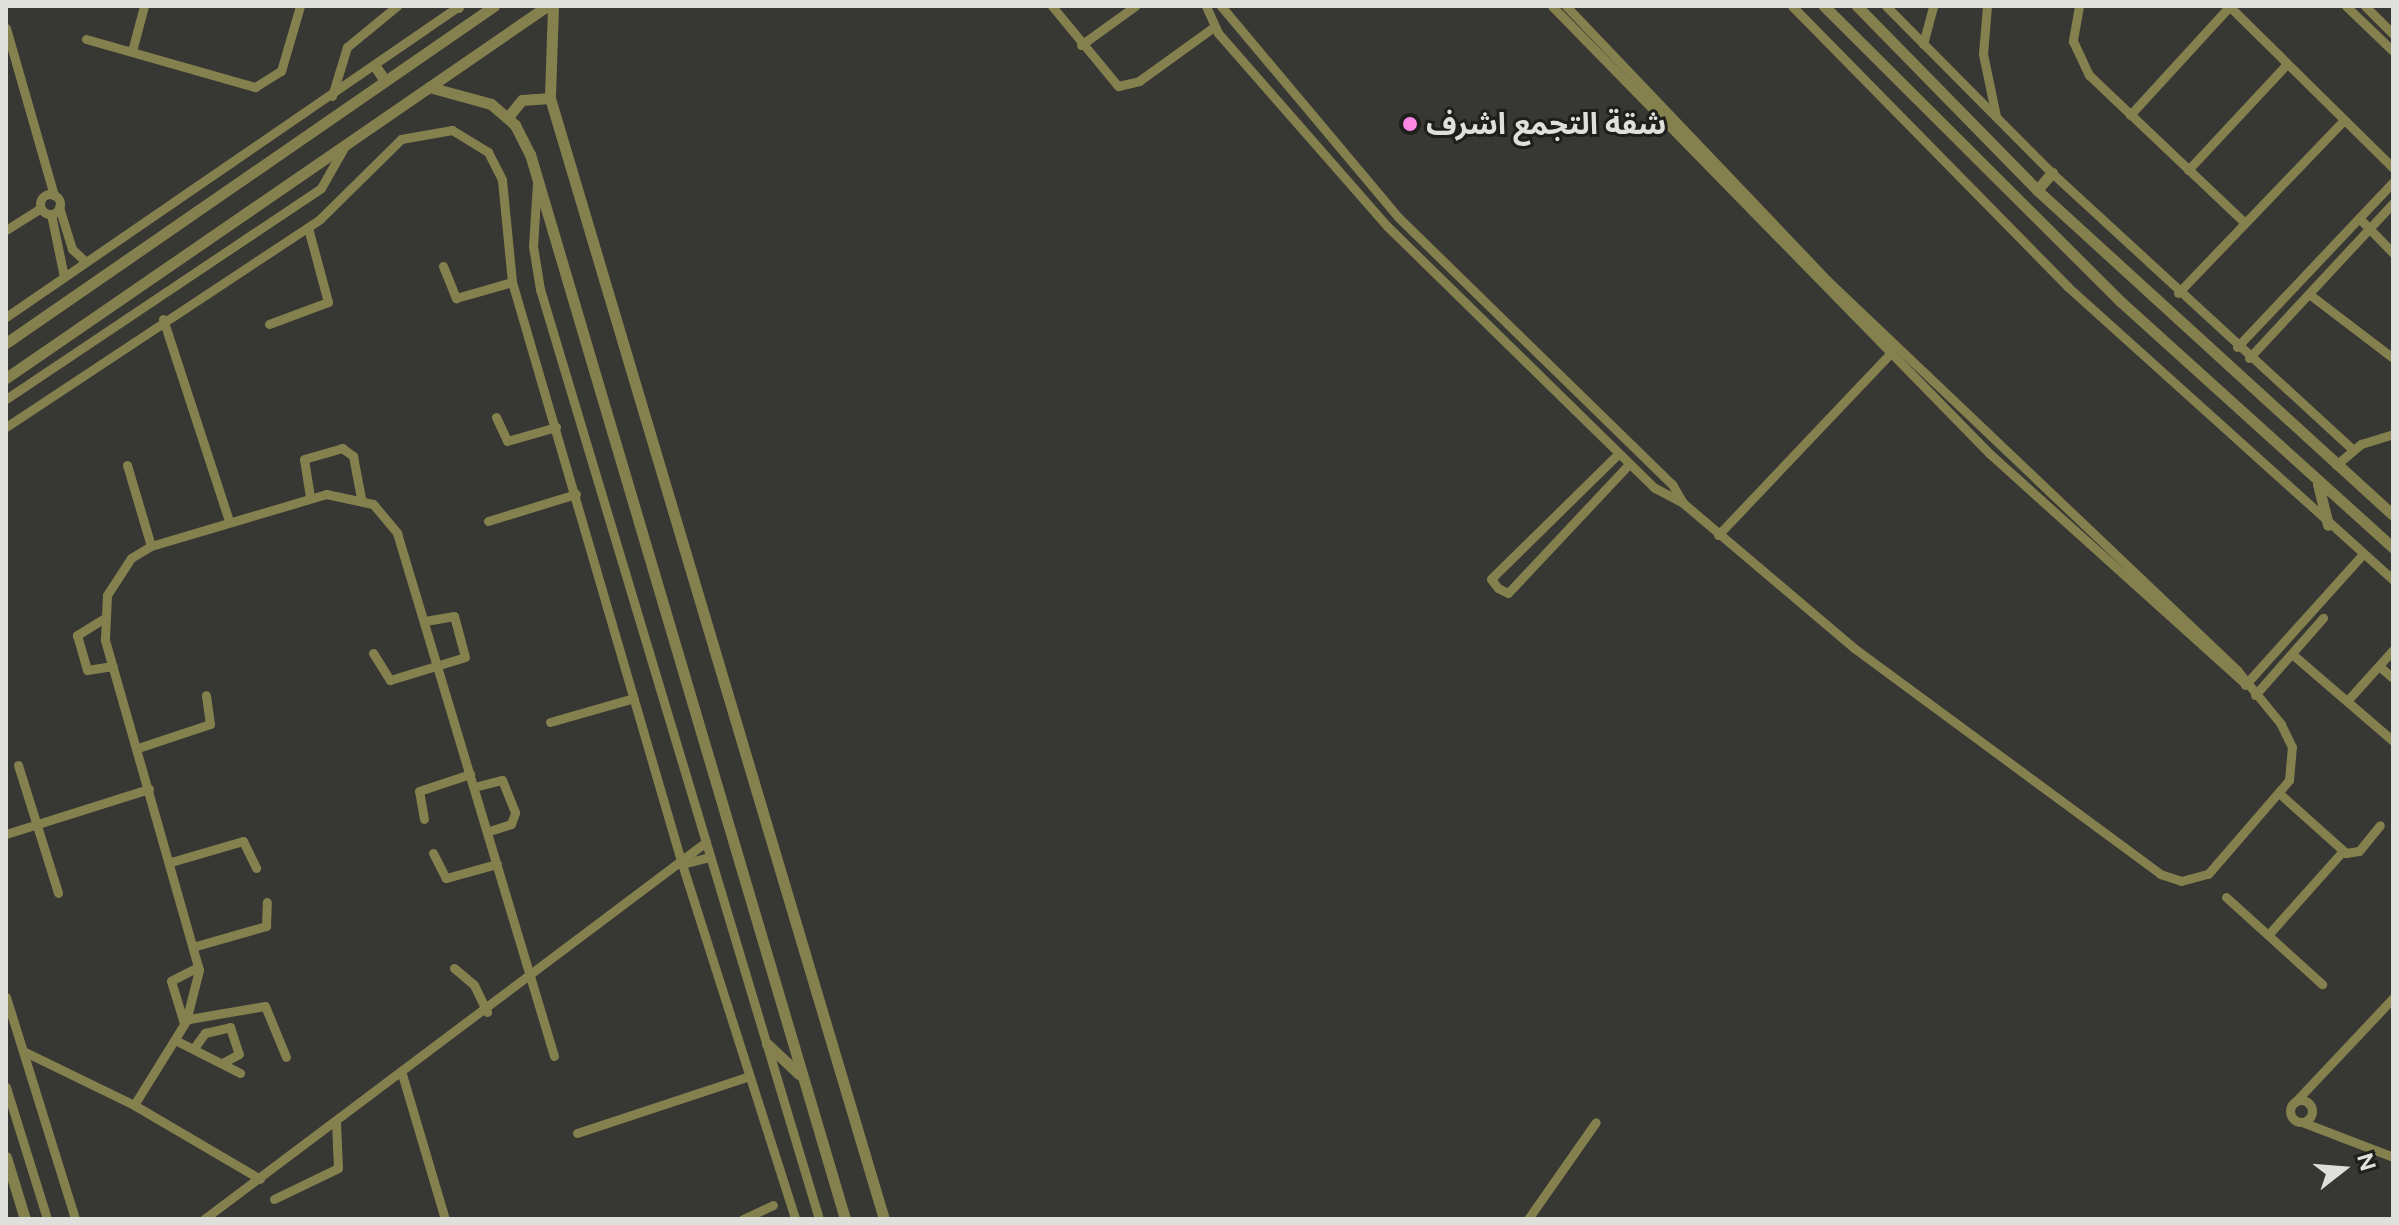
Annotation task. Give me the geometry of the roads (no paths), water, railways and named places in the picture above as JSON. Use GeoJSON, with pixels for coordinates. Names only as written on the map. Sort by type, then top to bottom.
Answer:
{"type":"FeatureCollection","features":[{"type":"Feature","properties":{"kind":"street"},"geometry":{"type":"LineString","coordinates":[[132,51],[144,6]]}},
{"type":"Feature","properties":{"kind":"street"},"geometry":{"type":"LineString","coordinates":[[86,39],[265,85],[281,71],[300,6]]}},
{"type":"Feature","properties":{"kind":"street"},"geometry":{"type":"LineString","coordinates":[[332,96],[347,47],[397,6]]}},
{"type":"Feature","properties":{"kind":"street"},"geometry":{"type":"LineString","coordinates":[[6,317],[332,96],[458,6]]}},
{"type":"Feature","properties":{"kind":"street"},"geometry":{"type":"LineString","coordinates":[[6,343],[494,6]]}},
{"type":"Feature","properties":{"kind":"street"},"geometry":{"type":"LineString","coordinates":[[6,378],[550,6]]}},
{"type":"Feature","properties":{"kind":"street"},"geometry":{"type":"LineString","coordinates":[[550,6],[550,98],[884,1219]]}},
{"type":"Feature","properties":{"kind":"street"},"geometry":{"type":"LineString","coordinates":[[1052,6],[1105,78],[1125,87],[1214,27]]}},
{"type":"Feature","properties":{"kind":"street"},"geometry":{"type":"LineString","coordinates":[[1081,45],[1135,6]]}},
{"type":"Feature","properties":{"kind":"street"},"geometry":{"type":"LineString","coordinates":[[1206,6],[1214,27],[1423,264],[1568,409],[1629,464],[1683,503],[1865,657],[2167,878],[2208,874],[2280,794],[2292,772],[2292,747],[2244,684],[1997,445],[1824,284]]}},
{"type":"Feature","properties":{"kind":"street"},"geometry":{"type":"LineString","coordinates":[[1221,6],[1264,64],[1433,255],[1577,398],[1672,484],[1683,503]]}},
{"type":"Feature","properties":{"kind":"street"},"geometry":{"type":"LineString","coordinates":[[1552,6],[1824,284],[1889,355],[1990,454],[2244,684]]}},
{"type":"Feature","properties":{"kind":"street"},"geometry":{"type":"LineString","coordinates":[[1566,6],[1734,192]]}},
{"type":"Feature","properties":{"kind":"street"},"geometry":{"type":"LineString","coordinates":[[1792,6],[2012,233],[2328,525],[2393,580]]}},
{"type":"Feature","properties":{"kind":"street"},"geometry":{"type":"LineString","coordinates":[[1824,6],[2099,281],[2393,548]]}},
{"type":"Feature","properties":{"kind":"street"},"geometry":{"type":"LineString","coordinates":[[1857,6],[2037,190],[2135,283],[2393,515]]}},
{"type":"Feature","properties":{"kind":"street"},"geometry":{"type":"LineString","coordinates":[[1886,6],[1997,119],[2178,293],[2353,450]]}},
{"type":"Feature","properties":{"kind":"street"},"geometry":{"type":"LineString","coordinates":[[1923,44],[1933,6]]}},
{"type":"Feature","properties":{"kind":"street"},"geometry":{"type":"LineString","coordinates":[[1987,6],[1983,54],[1997,119]]}},
{"type":"Feature","properties":{"kind":"street"},"geometry":{"type":"LineString","coordinates":[[2079,6],[2073,41],[2078,59],[2130,115],[2245,223]]}},
{"type":"Feature","properties":{"kind":"street"},"geometry":{"type":"LineString","coordinates":[[2130,115],[2229,6],[2393,168]]}},
{"type":"Feature","properties":{"kind":"street"},"geometry":{"type":"LineString","coordinates":[[2346,6],[2393,51]]}},
{"type":"Feature","properties":{"kind":"street"},"geometry":{"type":"LineString","coordinates":[[2365,6],[2393,34],[2385,43]]}},
{"type":"Feature","properties":{"kind":"street"},"geometry":{"type":"LineString","coordinates":[[6,28],[54,195],[64,277]]}},
{"type":"Feature","properties":{"kind":"street"},"geometry":{"type":"LineString","coordinates":[[1253,73],[1264,64]]}},
{"type":"Feature","properties":{"kind":"street"},"geometry":{"type":"LineString","coordinates":[[2188,170],[2287,64]]}},
{"type":"Feature","properties":{"kind":"street"},"geometry":{"type":"LineString","coordinates":[[375,66],[385,81]]}},
{"type":"Feature","properties":{"kind":"street"},"geometry":{"type":"LineString","coordinates":[[429,87],[472,95],[508,117],[538,180],[845,1219]]}},
{"type":"Feature","properties":{"kind":"street"},"geometry":{"type":"LineString","coordinates":[[508,117],[522,100],[550,98]]}},
{"type":"Feature","properties":{"kind":"street"},"geometry":{"type":"LineString","coordinates":[[2178,293],[2344,120]]}},
{"type":"Feature","properties":{"kind":"street"},"geometry":{"type":"LineString","coordinates":[[6,427],[163,319],[308,228],[401,139],[452,130],[480,144],[499,170],[512,282],[682,864],[795,1219]]}},
{"type":"Feature","properties":{"kind":"street"},"geometry":{"type":"LineString","coordinates":[[6,399],[321,188],[346,144]]}},
{"type":"Feature","properties":{"kind":"street"},"geometry":{"type":"LineString","coordinates":[[2037,190],[2052,173]]}},
{"type":"Feature","properties":{"kind":"street"},"geometry":{"type":"LineString","coordinates":[[538,180],[533,246],[540,289],[819,1219]]}},
{"type":"Feature","properties":{"kind":"street"},"geometry":{"type":"LineString","coordinates":[[2237,347],[2393,182]]}},
{"type":"Feature","properties":{"kind":"street"},"geometry":{"type":"LineString","coordinates":[[6,230],[41,208],[45,196],[54,195]]}},
{"type":"Feature","properties":{"kind":"street"},"geometry":{"type":"LineString","coordinates":[[2249,358],[2393,203]]}},
{"type":"Feature","properties":{"kind":"street"},"geometry":{"type":"LineString","coordinates":[[41,208],[55,211]]}},
{"type":"Feature","properties":{"kind":"street"},"geometry":{"type":"LineString","coordinates":[[55,211],[72,249],[86,262]]}},
{"type":"Feature","properties":{"kind":"street"},"geometry":{"type":"LineString","coordinates":[[2359,218],[2393,253]]}},
{"type":"Feature","properties":{"kind":"street"},"geometry":{"type":"LineString","coordinates":[[269,324],[328,302],[308,228]]}},
{"type":"Feature","properties":{"kind":"street"},"geometry":{"type":"LineString","coordinates":[[1423,264],[1433,255]]}},
{"type":"Feature","properties":{"kind":"street"},"geometry":{"type":"LineString","coordinates":[[2099,281],[2115,264]]}},
{"type":"Feature","properties":{"kind":"street"},"geometry":{"type":"LineString","coordinates":[[443,266],[456,298],[512,282]]}},
{"type":"Feature","properties":{"kind":"street"},"geometry":{"type":"LineString","coordinates":[[2120,301],[2135,283]]}},
{"type":"Feature","properties":{"kind":"street"},"geometry":{"type":"LineString","coordinates":[[2309,294],[2393,358]]}},
{"type":"Feature","properties":{"kind":"street"},"geometry":{"type":"LineString","coordinates":[[163,319],[229,521]]}},
{"type":"Feature","properties":{"kind":"street"},"geometry":{"type":"LineString","coordinates":[[1718,535],[1889,355]]}},
{"type":"Feature","properties":{"kind":"street"},"geometry":{"type":"LineString","coordinates":[[1568,409],[1577,398]]}},
{"type":"Feature","properties":{"kind":"street"},"geometry":{"type":"LineString","coordinates":[[496,417],[507,441],[556,427]]}},
{"type":"Feature","properties":{"kind":"street"},"geometry":{"type":"LineString","coordinates":[[2336,465],[2353,450],[2393,434]]}},
{"type":"Feature","properties":{"kind":"street"},"geometry":{"type":"LineString","coordinates":[[1990,454],[1997,445]]}},
{"type":"Feature","properties":{"kind":"street"},"geometry":{"type":"LineString","coordinates":[[310,497],[304,459],[342,448],[353,456],[361,498],[397,533],[554,1056]]}},
{"type":"Feature","properties":{"kind":"street"},"geometry":{"type":"LineString","coordinates":[[1618,454],[1491,579],[1498,588],[1508,593],[1629,464]]}},
{"type":"Feature","properties":{"kind":"street"},"geometry":{"type":"LineString","coordinates":[[127,465],[151,546]]}},
{"type":"Feature","properties":{"kind":"street"},"geometry":{"type":"LineString","coordinates":[[2318,483],[2328,525]]}},
{"type":"Feature","properties":{"kind":"street"},"geometry":{"type":"LineString","coordinates":[[488,521],[576,494]]}},
{"type":"Feature","properties":{"kind":"street"},"geometry":{"type":"LineString","coordinates":[[134,1105],[186,1021],[198,967],[196,946],[113,666],[103,619],[116,575],[151,546],[229,521],[310,497],[361,498]]}},
{"type":"Feature","properties":{"kind":"street"},"geometry":{"type":"LineString","coordinates":[[2244,684],[2363,554]]}},
{"type":"Feature","properties":{"kind":"street"},"geometry":{"type":"LineString","coordinates":[[2255,695],[2323,618]]}},
{"type":"Feature","properties":{"kind":"street"},"geometry":{"type":"LineString","coordinates":[[103,619],[77,635],[87,670],[113,666]]}},
{"type":"Feature","properties":{"kind":"street"},"geometry":{"type":"LineString","coordinates":[[373,653],[386,680],[466,655],[458,620],[425,621]]}},
{"type":"Feature","properties":{"kind":"street"},"geometry":{"type":"LineString","coordinates":[[2347,701],[2393,650]]}},
{"type":"Feature","properties":{"kind":"street"},"geometry":{"type":"LineString","coordinates":[[2292,654],[2393,741]]}},
{"type":"Feature","properties":{"kind":"street"},"geometry":{"type":"LineString","coordinates":[[2379,666],[2393,678]]}},
{"type":"Feature","properties":{"kind":"street"},"geometry":{"type":"LineString","coordinates":[[138,748],[210,724],[206,695]]}},
{"type":"Feature","properties":{"kind":"street"},"geometry":{"type":"LineString","coordinates":[[550,722],[634,698]]}},
{"type":"Feature","properties":{"kind":"street"},"geometry":{"type":"LineString","coordinates":[[18,765],[58,893]]}},
{"type":"Feature","properties":{"kind":"street"},"geometry":{"type":"LineString","coordinates":[[424,819],[419,791],[470,774]]}},
{"type":"Feature","properties":{"kind":"street"},"geometry":{"type":"LineString","coordinates":[[474,787],[502,780],[515,813],[511,824],[487,832]]}},
{"type":"Feature","properties":{"kind":"street"},"geometry":{"type":"LineString","coordinates":[[6,834],[149,789]]}},
{"type":"Feature","properties":{"kind":"street"},"geometry":{"type":"LineString","coordinates":[[2280,794],[2342,852]]}},
{"type":"Feature","properties":{"kind":"street"},"geometry":{"type":"LineString","coordinates":[[2268,935],[2342,852],[2359,851],[2380,825]]}},
{"type":"Feature","properties":{"kind":"street"},"geometry":{"type":"LineString","coordinates":[[171,862],[243,841],[256,868]]}},
{"type":"Feature","properties":{"kind":"street"},"geometry":{"type":"LineString","coordinates":[[204,1219],[531,979],[682,864],[706,842]]}},
{"type":"Feature","properties":{"kind":"street"},"geometry":{"type":"LineString","coordinates":[[433,853],[446,878],[497,864]]}},
{"type":"Feature","properties":{"kind":"street"},"geometry":{"type":"LineString","coordinates":[[682,864],[710,857]]}},
{"type":"Feature","properties":{"kind":"street"},"geometry":{"type":"LineString","coordinates":[[2226,897],[2322,984]]}},
{"type":"Feature","properties":{"kind":"street"},"geometry":{"type":"LineString","coordinates":[[196,946],[266,926],[267,902]]}},
{"type":"Feature","properties":{"kind":"street"},"geometry":{"type":"LineString","coordinates":[[186,1021],[171,981],[198,967]]}},
{"type":"Feature","properties":{"kind":"street"},"geometry":{"type":"LineString","coordinates":[[454,968],[474,985],[487,1012]]}},
{"type":"Feature","properties":{"kind":"street"},"geometry":{"type":"LineString","coordinates":[[6,997],[75,1219]]}},
{"type":"Feature","properties":{"kind":"street"},"geometry":{"type":"LineString","coordinates":[[2393,998],[2318,1083],[2295,1102],[2290,1113],[2302,1122],[2330,1127],[2393,1157]]}},
{"type":"Feature","properties":{"kind":"street"},"geometry":{"type":"LineString","coordinates":[[186,1021],[265,1006],[286,1057]]}},
{"type":"Feature","properties":{"kind":"street"},"geometry":{"type":"LineString","coordinates":[[194,1048],[205,1033],[230,1027],[239,1054],[222,1063]]}},
{"type":"Feature","properties":{"kind":"street"},"geometry":{"type":"LineString","coordinates":[[175,1040],[240,1073]]}},
{"type":"Feature","properties":{"kind":"street"},"geometry":{"type":"LineString","coordinates":[[767,1044],[801,1076]]}},
{"type":"Feature","properties":{"kind":"street"},"geometry":{"type":"LineString","coordinates":[[23,1051],[134,1105],[260,1179]]}},
{"type":"Feature","properties":{"kind":"street"},"geometry":{"type":"LineString","coordinates":[[402,1074],[445,1219]]}},
{"type":"Feature","properties":{"kind":"street"},"geometry":{"type":"LineString","coordinates":[[577,1133],[749,1076]]}},
{"type":"Feature","properties":{"kind":"street"},"geometry":{"type":"LineString","coordinates":[[2302,1122],[2311,1108],[2318,1083]]}},
{"type":"Feature","properties":{"kind":"street"},"geometry":{"type":"LineString","coordinates":[[6,1087],[47,1219]]}},
{"type":"Feature","properties":{"kind":"street"},"geometry":{"type":"LineString","coordinates":[[2295,1102],[2311,1108],[2330,1127]]}},
{"type":"Feature","properties":{"kind":"street"},"geometry":{"type":"LineString","coordinates":[[1528,1219],[1596,1122]]}},
{"type":"Feature","properties":{"kind":"street"},"geometry":{"type":"LineString","coordinates":[[274,1199],[338,1168],[336,1123]]}},
{"type":"Feature","properties":{"kind":"street"},"geometry":{"type":"LineString","coordinates":[[6,1157],[25,1219]]}},
{"type":"Feature","properties":{"kind":"street"},"geometry":{"type":"LineString","coordinates":[[743,1219],[773,1205]]}},
{"type":"Feature","properties":{"kind":"place","name":"شقة التجمع اشرف"},"geometry":{"type":"Point","coordinates":[1410,124]}}]}
